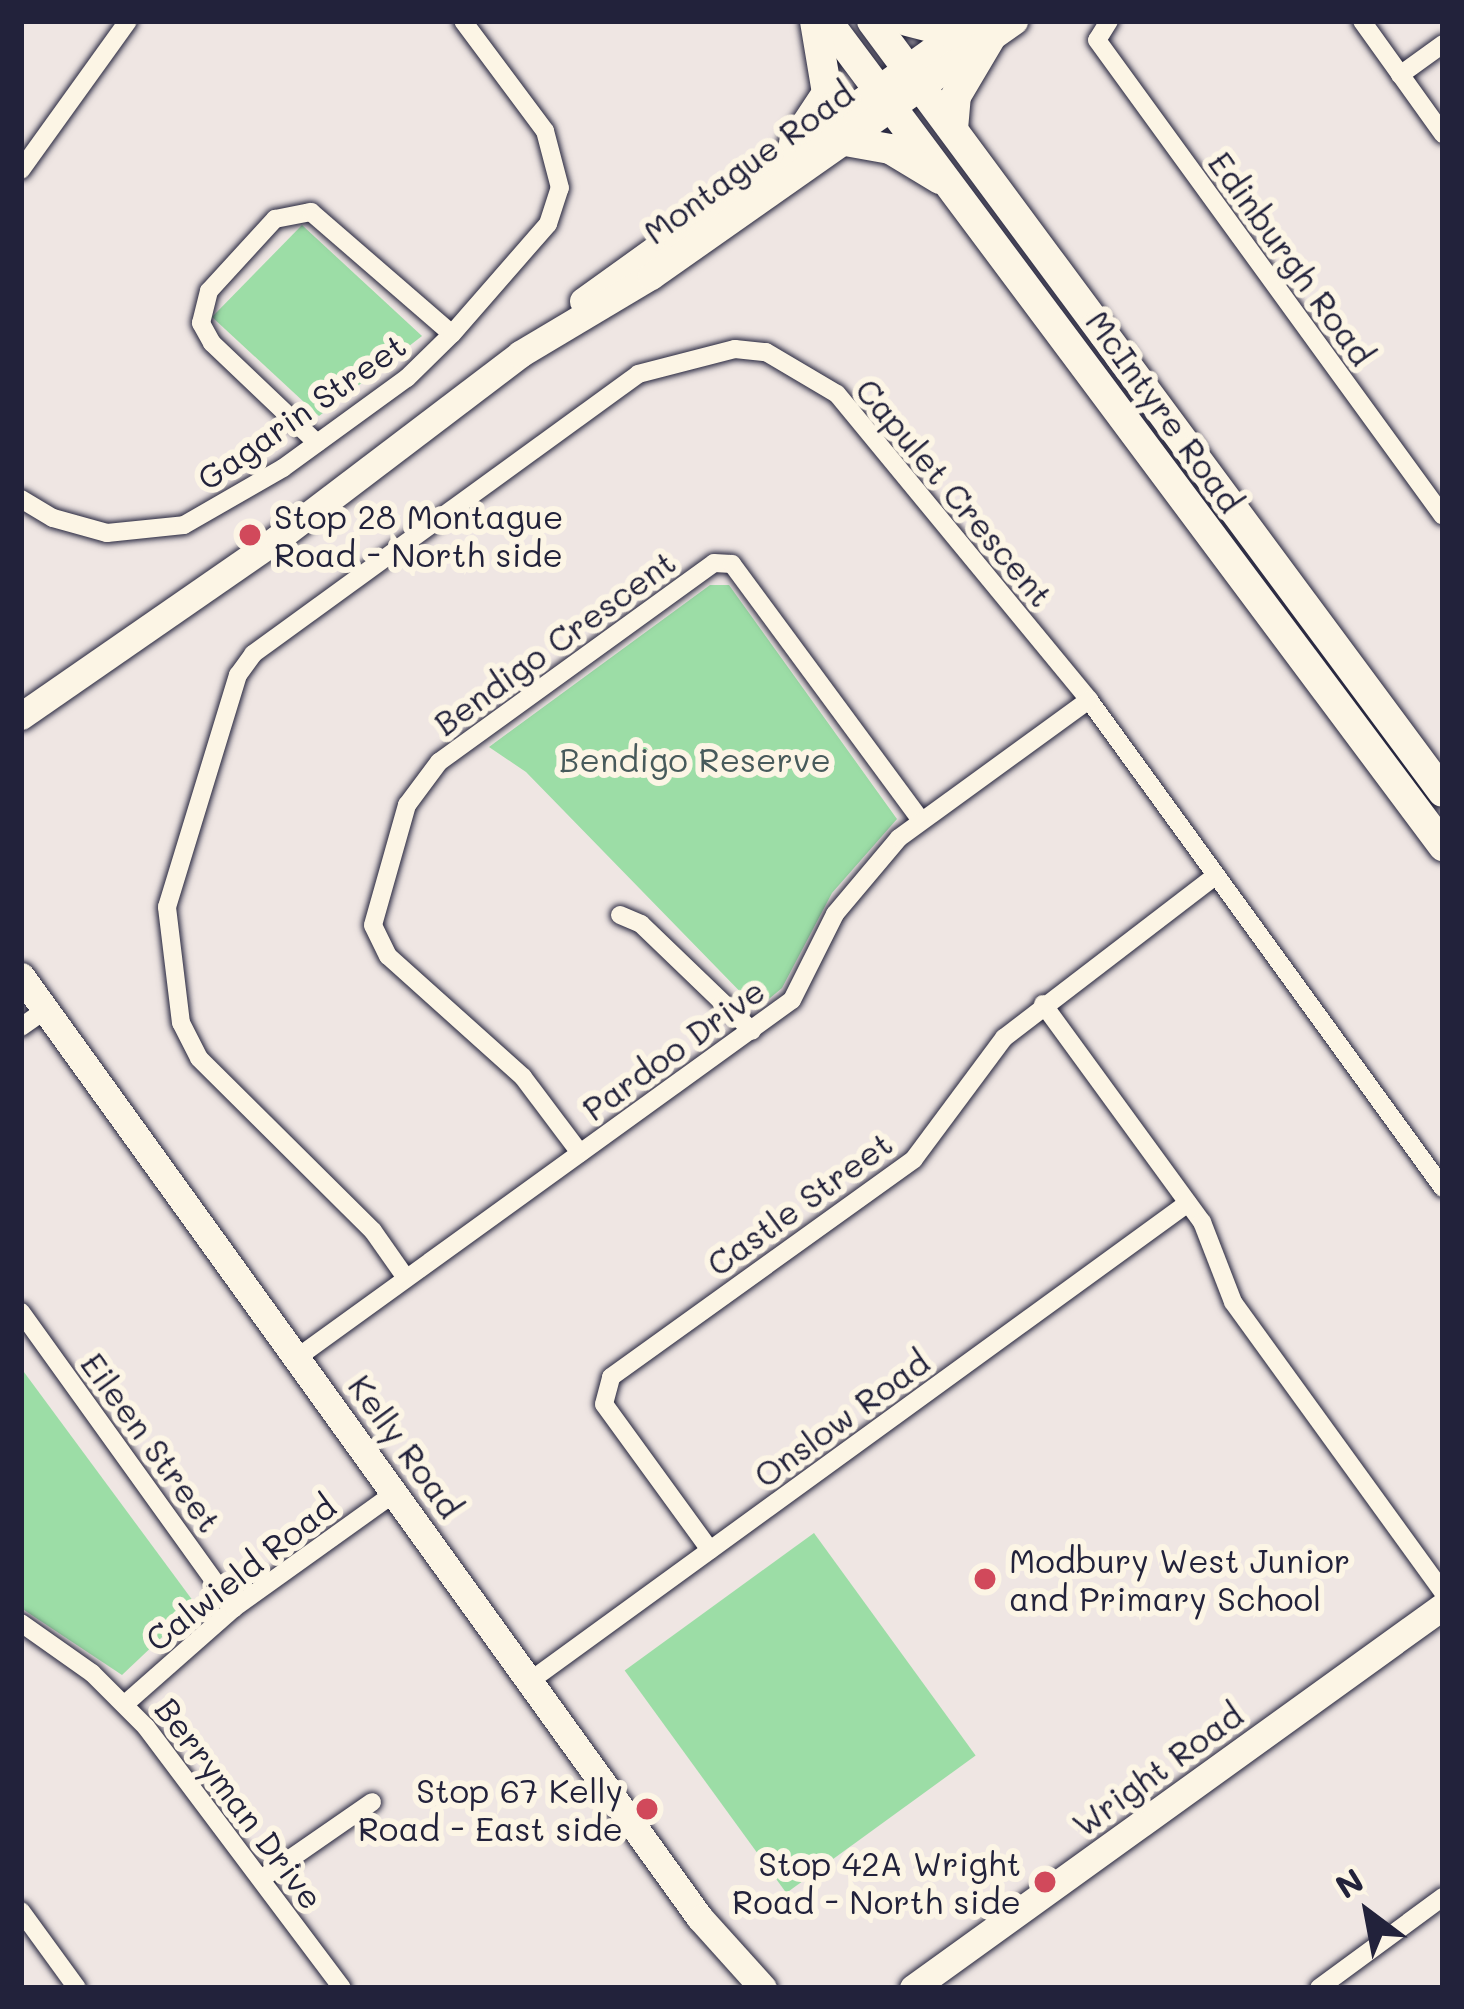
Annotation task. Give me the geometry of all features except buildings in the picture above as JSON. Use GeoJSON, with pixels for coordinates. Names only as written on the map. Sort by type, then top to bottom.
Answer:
{"type":"FeatureCollection","features":[{"type":"Feature","properties":{"kind":"main road"},"geometry":{"type":"LineString","coordinates":[[794,142],[827,93],[815,21]]}},
{"type":"Feature","properties":{"kind":"main road","name":"McIntyre Road"},"geometry":{"type":"LineString","coordinates":[[827,21],[960,193],[1443,846]]}},
{"type":"Feature","properties":{"kind":"main road","name":"McIntyre Road"},"geometry":{"type":"LineString","coordinates":[[872,21],[1443,792]]}},
{"type":"Feature","properties":{"kind":"main road"},"geometry":{"type":"LineString","coordinates":[[907,21],[982,28],[956,96],[953,129]]}},
{"type":"Feature","properties":{"kind":"main road","name":"Montague Road"},"geometry":{"type":"LineString","coordinates":[[21,729],[65,690],[520,354],[794,142],[883,94],[982,28]]}},
{"type":"Feature","properties":{"kind":"main road","name":"Montague Road"},"geometry":{"type":"LineString","coordinates":[[520,354],[651,276],[841,140],[883,94]]}},
{"type":"Feature","properties":{"kind":"main road"},"geometry":{"type":"LineString","coordinates":[[841,140],[890,149],[960,193]]}},
{"type":"Feature","properties":{"kind":"main road","name":"Montague Road"},"geometry":{"type":"LineString","coordinates":[[21,716],[65,690]]}},
{"type":"Feature","properties":{"kind":"main road","name":"Kelly Road"},"geometry":{"type":"LineString","coordinates":[[21,976],[530,1681],[734,1957],[763,1988]]}},
{"type":"Feature","properties":{"kind":"main road","name":"Wright Road"},"geometry":{"type":"LineString","coordinates":[[914,1988],[1443,1606]]}},
{"type":"Feature","properties":{"kind":"main road","name":"Wright Road"},"geometry":{"type":"LineString","coordinates":[[944,1988],[1443,1624]]}},
{"type":"Feature","properties":{"kind":"main road","name":"Kelly Road"},"geometry":{"type":"LineString","coordinates":[[734,1957],[748,1988]]}},
{"type":"Feature","properties":{"kind":"street"},"geometry":{"type":"LineString","coordinates":[[21,170],[128,21]]}},
{"type":"Feature","properties":{"kind":"street","name":"Gagarin Street"},"geometry":{"type":"LineString","coordinates":[[21,499],[89,530],[159,532],[214,512],[317,443],[452,334],[542,232],[560,188],[545,131],[463,21]]}},
{"type":"Feature","properties":{"kind":"street"},"geometry":{"type":"LineString","coordinates":[[1362,21],[1443,134]]}},
{"type":"Feature","properties":{"kind":"street","name":"Edinburgh Road"},"geometry":{"type":"LineString","coordinates":[[1103,27],[1443,515]]}},
{"type":"Feature","properties":{"kind":"street"},"geometry":{"type":"LineString","coordinates":[[1400,75],[1443,44]]}},
{"type":"Feature","properties":{"kind":"street"},"geometry":{"type":"LineString","coordinates":[[317,443],[212,343],[201,323],[209,291],[275,220],[311,212],[452,334]]}},
{"type":"Feature","properties":{"kind":"street","name":"Capulet Crescent"},"geometry":{"type":"LineString","coordinates":[[406,1279],[373,1232],[199,1058],[181,1023],[166,907],[238,675],[253,654],[638,374],[735,349],[766,352],[837,394],[1089,700],[1443,1187]]}},
{"type":"Feature","properties":{"kind":"street","name":"Bendigo Crescent"},"geometry":{"type":"LineString","coordinates":[[580,1154],[523,1077],[388,956],[374,925],[407,805],[439,762],[714,563],[732,564],[919,818]]}},
{"type":"Feature","properties":{"kind":"street","name":"Pardoo Drive"},"geometry":{"type":"LineString","coordinates":[[298,1357],[791,1000],[835,914],[919,818],[1089,700]]}},
{"type":"Feature","properties":{"kind":"street","name":"Castle Street"},"geometry":{"type":"LineString","coordinates":[[710,1550],[604,1404],[611,1377],[914,1159],[951,1100],[1043,1004],[1215,876]]}},
{"type":"Feature","properties":{"kind":"street"},"geometry":{"type":"LineString","coordinates":[[620,914],[641,924],[752,1031]]}},
{"type":"Feature","properties":{"kind":"street"},"geometry":{"type":"LineString","coordinates":[[1043,1004],[1188,1203],[1233,1303],[1443,1592]]}},
{"type":"Feature","properties":{"kind":"street"},"geometry":{"type":"LineString","coordinates":[[21,1027],[45,1010]]}},
{"type":"Feature","properties":{"kind":"street","name":"Onslow Road"},"geometry":{"type":"LineString","coordinates":[[530,1681],[1188,1203]]}},
{"type":"Feature","properties":{"kind":"street","name":"Eileen Street"},"geometry":{"type":"LineString","coordinates":[[21,1312],[234,1608]]}},
{"type":"Feature","properties":{"kind":"street","name":"Calwield Road"},"geometry":{"type":"LineString","coordinates":[[125,1704],[234,1608],[395,1492]]}},
{"type":"Feature","properties":{"kind":"street","name":"Berryman Drive"},"geometry":{"type":"LineString","coordinates":[[21,1623],[125,1704],[342,1988]]}},
{"type":"Feature","properties":{"kind":"street"},"geometry":{"type":"LineString","coordinates":[[261,1879],[372,1802]]}},
{"type":"Feature","properties":{"kind":"street"},"geometry":{"type":"LineString","coordinates":[[1319,1988],[1443,1897]]}},
{"type":"Feature","properties":{"kind":"street"},"geometry":{"type":"LineString","coordinates":[[21,1911],[77,1988]]}},
{"type":"Feature","properties":{"kind":"green space"},"geometry":{"type":"Polygon","coordinates":[[[302,225],[422,336],[319,416],[212,317],[302,225]]]}},
{"type":"Feature","properties":{"kind":"green space","name":"Bendigo Reserve"},"geometry":{"type":"Polygon","coordinates":[[[710,585],[729,585],[897,819],[832,893],[782,988],[757,1009],[526,772],[489,747],[710,585]]]}},
{"type":"Feature","properties":{"kind":"green space"},"geometry":{"type":"Polygon","coordinates":[[[21,1368],[196,1605],[122,1675],[21,1608],[21,1368]]]}},
{"type":"Feature","properties":{"kind":"green space"},"geometry":{"type":"Polygon","coordinates":[[[814,1533],[976,1755],[786,1893],[625,1671],[814,1533]]]}},
{"type":"Feature","properties":{"kind":"place","name":"Stop 28 Montague Road - North side"},"geometry":{"type":"Point","coordinates":[250,535]}},
{"type":"Feature","properties":{"kind":"place","name":"Modbury West Junior and Primary School"},"geometry":{"type":"Point","coordinates":[985,1579]}},
{"type":"Feature","properties":{"kind":"place","name":"Stop 67 Kelly Road - East side"},"geometry":{"type":"Point","coordinates":[647,1809]}},
{"type":"Feature","properties":{"kind":"place","name":"Stop 42A Wright Road - North side"},"geometry":{"type":"Point","coordinates":[1045,1882]}}]}
